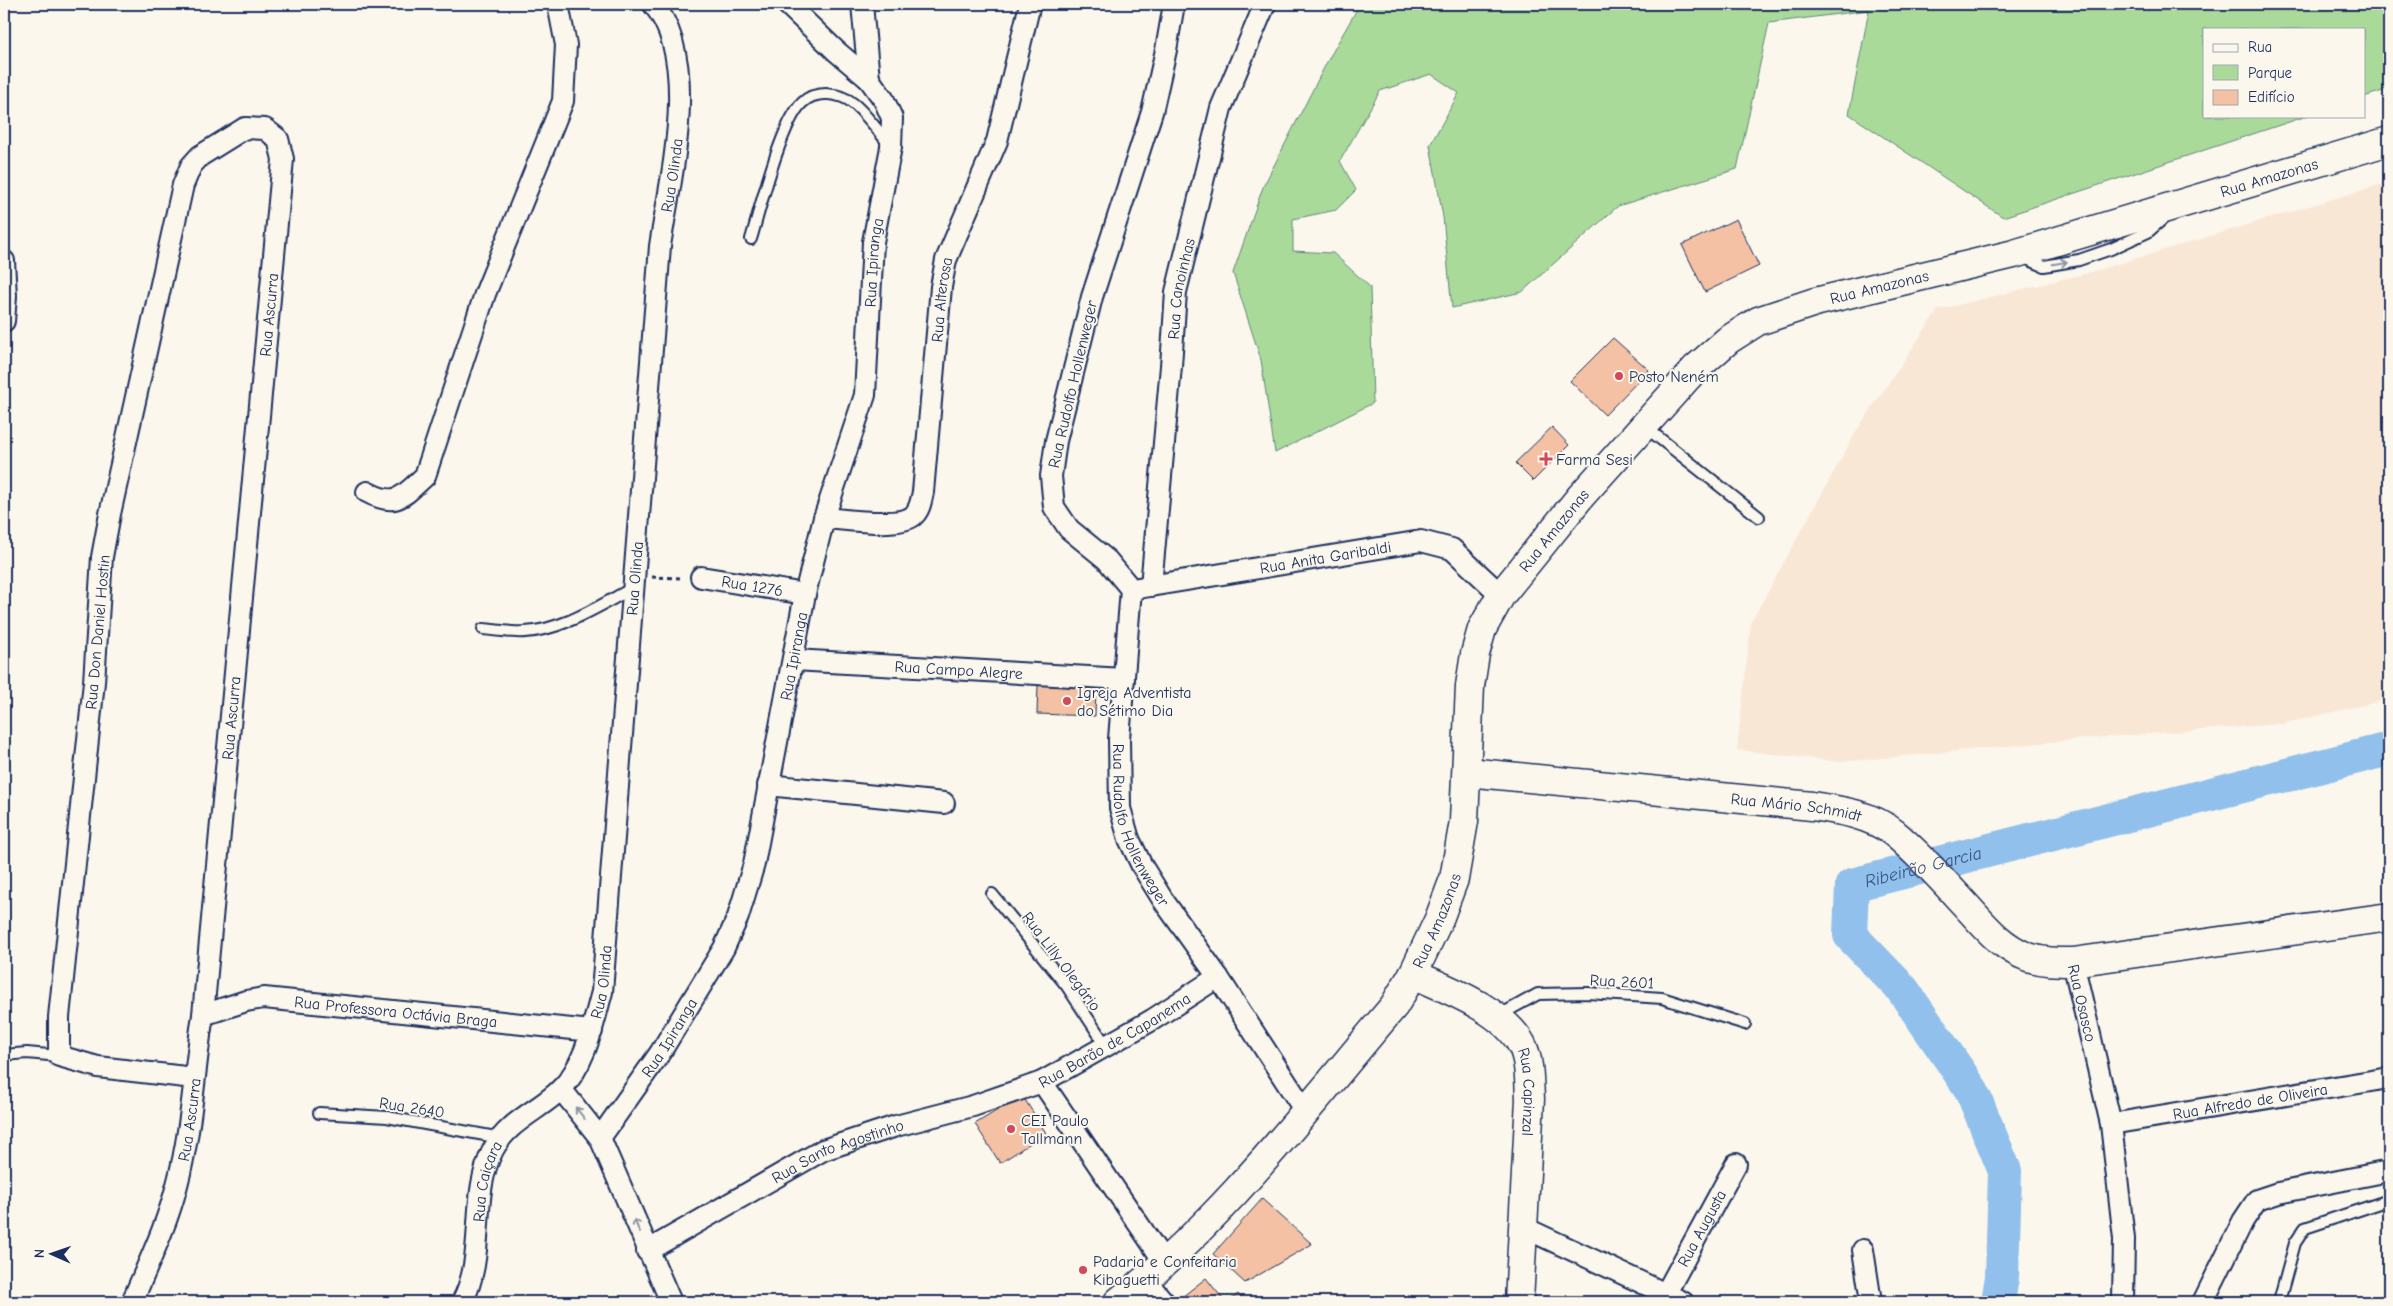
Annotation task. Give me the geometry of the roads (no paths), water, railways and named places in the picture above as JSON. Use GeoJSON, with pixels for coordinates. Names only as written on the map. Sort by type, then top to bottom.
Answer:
{"type":"FeatureCollection","features":[{"type":"Feature","properties":{"kind":"main road","name":"Rua Amazonas"},"geometry":{"type":"LineString","coordinates":[[1118,1302],[1155,1272],[1246,1178],[1394,1006],[1413,974],[1439,919],[1454,879],[1464,821],[1470,686],[1475,654],[1482,629],[1501,595],[1581,496],[1642,425],[1695,369],[1728,340],[1758,321],[1814,302],[2014,254],[2389,141]]}},
{"type":"Feature","properties":{"kind":"main road","name":"Rua Mário Schmidt"},"geometry":{"type":"LineString","coordinates":[[1467,772],[1821,807],[1857,814],[1893,832],[1959,897],[1991,933],[2008,946],[2028,956],[2050,962],[2073,962]]}},
{"type":"Feature","properties":{"kind":"main road","name":"Rua Osasco"},"geometry":{"type":"LineString","coordinates":[[2073,962],[2389,917]]}},
{"type":"Feature","properties":{"kind":"main road","name":"Rua Capinzal"},"geometry":{"type":"LineString","coordinates":[[1413,974],[1498,1016],[1522,1046],[1529,1068],[1530,1099],[1519,1302]]}},
{"type":"Feature","properties":{"kind":"street"},"geometry":{"type":"LineString","coordinates":[[367,492],[383,500],[402,497],[425,476],[485,294],[563,101],[566,45],[558,4]]}},
{"type":"Feature","properties":{"kind":"street","name":"Rua Olinda"},"geometry":{"type":"LineString","coordinates":[[561,1089],[583,1055],[602,992],[660,246],[675,147],[679,91],[675,45],[655,4]]}},
{"type":"Feature","properties":{"kind":"street","name":"Rua Ipiranga"},"geometry":{"type":"LineString","coordinates":[[600,1138],[660,1053],[724,948],[738,917],[748,888],[806,594],[824,518],[865,395],[873,242],[891,147],[892,118],[884,100],[869,79],[836,51],[787,4]]}},
{"type":"Feature","properties":{"kind":"street"},"geometry":{"type":"LineString","coordinates":[[862,4],[869,79]]}},
{"type":"Feature","properties":{"kind":"street","name":"Rua Alterosa"},"geometry":{"type":"LineString","coordinates":[[824,518],[899,521],[912,517],[920,508],[941,287],[946,260],[997,141],[1030,4]]}},
{"type":"Feature","properties":{"kind":"street","name":"Rua Rudolfo Hollenweger"},"geometry":{"type":"LineString","coordinates":[[1174,4],[1152,112],[1092,297],[1056,441],[1051,476],[1054,507],[1069,529],[1107,560],[1131,589],[1119,739],[1120,808],[1129,838],[1142,866],[1163,900],[1218,977],[1305,1111]]}},
{"type":"Feature","properties":{"kind":"street","name":"Rua Canoinhas"},"geometry":{"type":"LineString","coordinates":[[1151,586],[1172,366],[1176,292],[1221,108],[1265,4]]}},
{"type":"Feature","properties":{"kind":"street","name":"Rua Don Daniel Hostin"},"geometry":{"type":"LineString","coordinates":[[59,1056],[58,1017],[94,682],[102,557],[183,185],[191,166],[206,152],[245,128],[265,129]]}},
{"type":"Feature","properties":{"kind":"street","name":"Rua Ascurra"},"geometry":{"type":"LineString","coordinates":[[132,1302],[166,1220],[177,1185],[191,1119],[283,159],[278,139],[265,129]]}},
{"type":"Feature","properties":{"kind":"street"},"geometry":{"type":"LineString","coordinates":[[4,261],[6,296],[4,321]]}},
{"type":"Feature","properties":{"kind":"street","name":"Rua Anita Garibaldi"},"geometry":{"type":"LineString","coordinates":[[1131,589],[1421,541],[1452,549],[1501,595]]}},
{"type":"Feature","properties":{"kind":"street","name":"Rua 1276"},"geometry":{"type":"LineString","coordinates":[[700,576],[806,594]]}},
{"type":"Feature","properties":{"kind":"street","name":"Rua Campo Alegre"},"geometry":{"type":"LineString","coordinates":[[794,660],[1124,679]]}},
{"type":"Feature","properties":{"kind":"street"},"geometry":{"type":"LineString","coordinates":[[768,786],[944,803]]}},
{"type":"Feature","properties":{"kind":"street","name":"Rua Osasco"},"geometry":{"type":"LineString","coordinates":[[2073,962],[2111,1124],[2124,1239],[2123,1302]]}},
{"type":"Feature","properties":{"kind":"street","name":"Rua Barão de Capanema"},"geometry":{"type":"LineString","coordinates":[[1164,1302],[1155,1272],[1042,1082],[1107,1047],[1218,977]]}},
{"type":"Feature","properties":{"kind":"street","name":"Rua Professora Octávia Braga"},"geometry":{"type":"LineString","coordinates":[[202,1015],[246,1001],[264,998],[592,1030]]}},
{"type":"Feature","properties":{"kind":"street"},"geometry":{"type":"LineString","coordinates":[[59,1056],[98,1066],[194,1078]]}},
{"type":"Feature","properties":{"kind":"street","name":"Rua Alfredo de Oliveira"},"geometry":{"type":"LineString","coordinates":[[2111,1124],[2389,1078]]}},
{"type":"Feature","properties":{"kind":"street","name":"Rua Santo Agostinho"},"geometry":{"type":"LineString","coordinates":[[647,1251],[823,1150],[896,1126],[973,1106],[1042,1082]]}},
{"type":"Feature","properties":{"kind":"street"},"geometry":{"type":"LineString","coordinates":[[561,1089],[600,1138],[647,1251],[671,1302]]}},
{"type":"Feature","properties":{"kind":"street","name":"Rua Caiçara"},"geometry":{"type":"LineString","coordinates":[[462,1302],[475,1259],[483,1182],[492,1151],[500,1138],[533,1109],[561,1089]]}},
{"type":"Feature","properties":{"kind":"street","name":"Rua Augusta"},"geometry":{"type":"LineString","coordinates":[[1675,1298],[1736,1164]]}},
{"type":"Feature","properties":{"kind":"street"},"geometry":{"type":"LineString","coordinates":[[2203,1302],[2243,1221],[2257,1200],[2278,1193],[2389,1171]]}},
{"type":"Feature","properties":{"kind":"street"},"geometry":{"type":"LineString","coordinates":[[1523,1227],[1675,1298]]}},
{"type":"Feature","properties":{"kind":"street"},"geometry":{"type":"LineString","coordinates":[[1863,1250],[1871,1302]]}},
{"type":"Feature","properties":{"kind":"lane"},"geometry":{"type":"LineString","coordinates":[[751,239],[773,166],[791,119],[800,104],[808,98],[819,94],[837,95],[854,103],[891,147]]}},
{"type":"Feature","properties":{"kind":"lane"},"geometry":{"type":"LineString","coordinates":[[1642,425],[1759,517]]}},
{"type":"Feature","properties":{"kind":"lane"},"geometry":{"type":"LineString","coordinates":[[483,629],[526,632],[551,627],[582,614],[633,582]]}},
{"type":"Feature","properties":{"kind":"lane","name":"Rua Lilly Olegário"},"geometry":{"type":"LineString","coordinates":[[992,894],[1066,985],[1107,1047]]}},
{"type":"Feature","properties":{"kind":"lane","name":"Rua 2601"},"geometry":{"type":"LineString","coordinates":[[1498,1016],[1538,994],[1588,993],[1662,998],[1745,1024]]}},
{"type":"Feature","properties":{"kind":"lane"},"geometry":{"type":"LineString","coordinates":[[4,1055],[27,1053],[59,1056]]}},
{"type":"Feature","properties":{"kind":"lane","name":"Rua 2640"},"geometry":{"type":"LineString","coordinates":[[319,1112],[387,1117],[500,1138]]}},
{"type":"Feature","properties":{"kind":"lane"},"geometry":{"type":"LineString","coordinates":[[2280,1298],[2295,1243],[2305,1228],[2389,1200]]}},
{"type":"Feature","properties":{"kind":"waterway","name":"Ribeirão Garcia"},"geometry":{"type":"LineString","coordinates":[[1998,1302],[2002,1277],[2005,1171],[1971,1089],[1903,990],[1850,935],[1852,885],[2389,749]]}},
{"type":"Feature","properties":{"kind":"place","name":"Posto Neném"},"geometry":{"type":"Point","coordinates":[1619,376]}},
{"type":"Feature","properties":{"kind":"place","name":"Farma Sesi"},"geometry":{"type":"Point","coordinates":[1546,459]}},
{"type":"Feature","properties":{"kind":"place","name":"Igreja Adventista do Sétimo Dia"},"geometry":{"type":"Point","coordinates":[1067,701]}},
{"type":"Feature","properties":{"kind":"place","name":"CEI Paulo Tallmann"},"geometry":{"type":"Point","coordinates":[1011,1129]}},
{"type":"Feature","properties":{"kind":"place","name":"Padaria e Confeitaria Kibaguetti"},"geometry":{"type":"Point","coordinates":[1083,1270]}}]}
